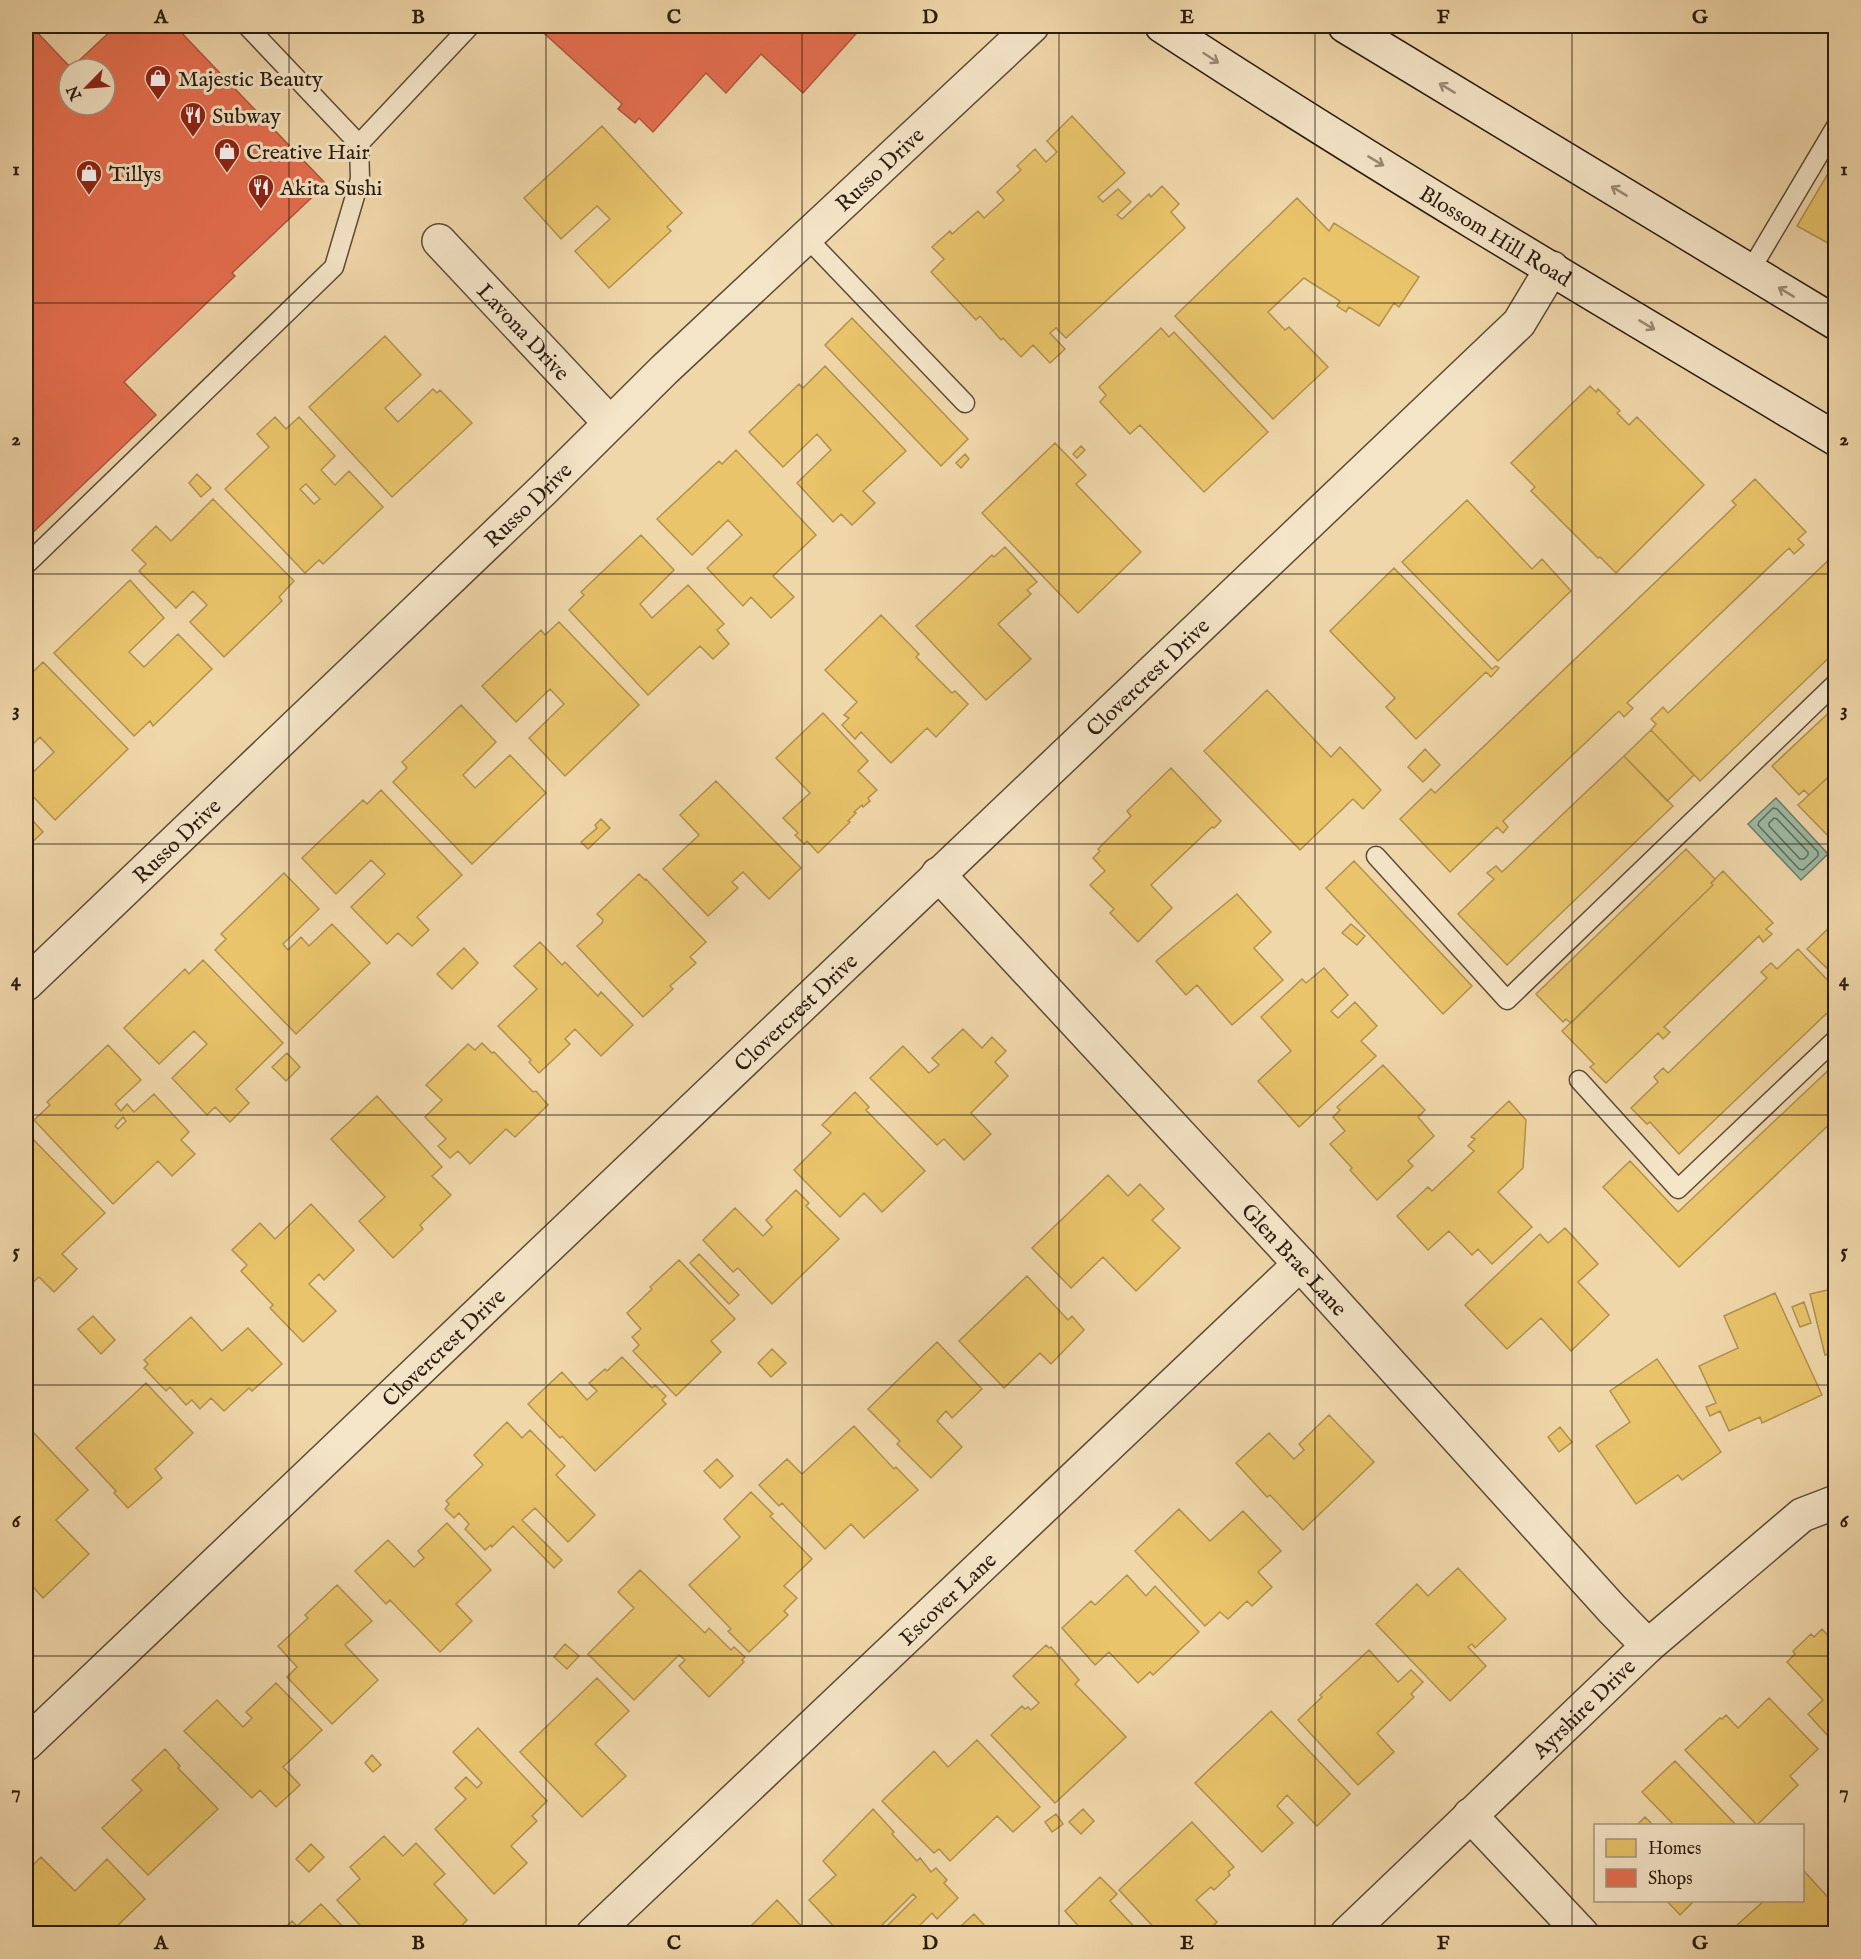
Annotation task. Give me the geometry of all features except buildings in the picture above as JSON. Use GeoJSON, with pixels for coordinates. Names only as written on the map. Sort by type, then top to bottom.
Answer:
{"type":"FeatureCollection","features":[{"type":"Feature","properties":{"kind":"street","name":"Russo Drive"},"geometry":{"type":"LineString","coordinates":[[26,984],[534,498],[664,370],[1032,26]]}},
{"type":"Feature","properties":{"kind":"street","name":"Blossom Hill Road"},"geometry":{"type":"LineString","coordinates":[[1162,26],[1275,99],[1552,268],[1833,435]]}},
{"type":"Feature","properties":{"kind":"street"},"geometry":{"type":"LineString","coordinates":[[1345,26],[1836,322]]}},
{"type":"Feature","properties":{"kind":"street","name":"Lavona Drive"},"geometry":{"type":"LineString","coordinates":[[439,241],[610,423]]}},
{"type":"Feature","properties":{"kind":"street","name":"Clovercrest Drive"},"geometry":{"type":"LineString","coordinates":[[26,1744],[1519,323],[1552,268]]}},
{"type":"Feature","properties":{"kind":"street","name":"Glen Brae Lane"},"geometry":{"type":"LineString","coordinates":[[938,874],[1300,1264],[1611,1609],[1648,1646]]}},
{"type":"Feature","properties":{"kind":"street","name":"Escover Lane"},"geometry":{"type":"LineString","coordinates":[[593,1934],[1300,1264]]}},
{"type":"Feature","properties":{"kind":"street","name":"Ayrshire Drive"},"geometry":{"type":"LineString","coordinates":[[1347,1934],[1648,1646],[1802,1515],[1836,1502]]}},
{"type":"Feature","properties":{"kind":"street"},"geometry":{"type":"LineString","coordinates":[[1470,1815],[1582,1934]]}},
{"type":"Feature","properties":{"kind":"lane"},"geometry":{"type":"LineString","coordinates":[[26,565],[334,267],[360,179],[359,144],[247,26]]}},
{"type":"Feature","properties":{"kind":"lane"},"geometry":{"type":"LineString","coordinates":[[359,144],[470,26]]}},
{"type":"Feature","properties":{"kind":"lane"},"geometry":{"type":"LineString","coordinates":[[1750,271],[1836,126]]}},
{"type":"Feature","properties":{"kind":"lane"},"geometry":{"type":"LineString","coordinates":[[806,237],[965,403]]}},
{"type":"Feature","properties":{"kind":"lane"},"geometry":{"type":"LineString","coordinates":[[1376,856],[1507,1000],[1836,683]]}},
{"type":"Feature","properties":{"kind":"lane"},"geometry":{"type":"LineString","coordinates":[[1578,1080],[1678,1189],[1836,1039]]}},
{"type":"Feature","properties":{"kind":"water"},"geometry":{"type":"Polygon","coordinates":[[[1776,798],[1828,854],[1801,880],[1748,824],[1776,798]]]}},
{"type":"Feature","properties":{"kind":"place","name":"Majestic Beauty"},"geometry":{"type":"Point","coordinates":[158,101]}},
{"type":"Feature","properties":{"kind":"place","name":"Subway"},"geometry":{"type":"Point","coordinates":[193,138]}},
{"type":"Feature","properties":{"kind":"place","name":"Creative Hair"},"geometry":{"type":"Point","coordinates":[227,174]}},
{"type":"Feature","properties":{"kind":"place","name":"Tillys"},"geometry":{"type":"Point","coordinates":[89,196]}},
{"type":"Feature","properties":{"kind":"place","name":"Akita Sushi"},"geometry":{"type":"Point","coordinates":[261,210]}}]}
